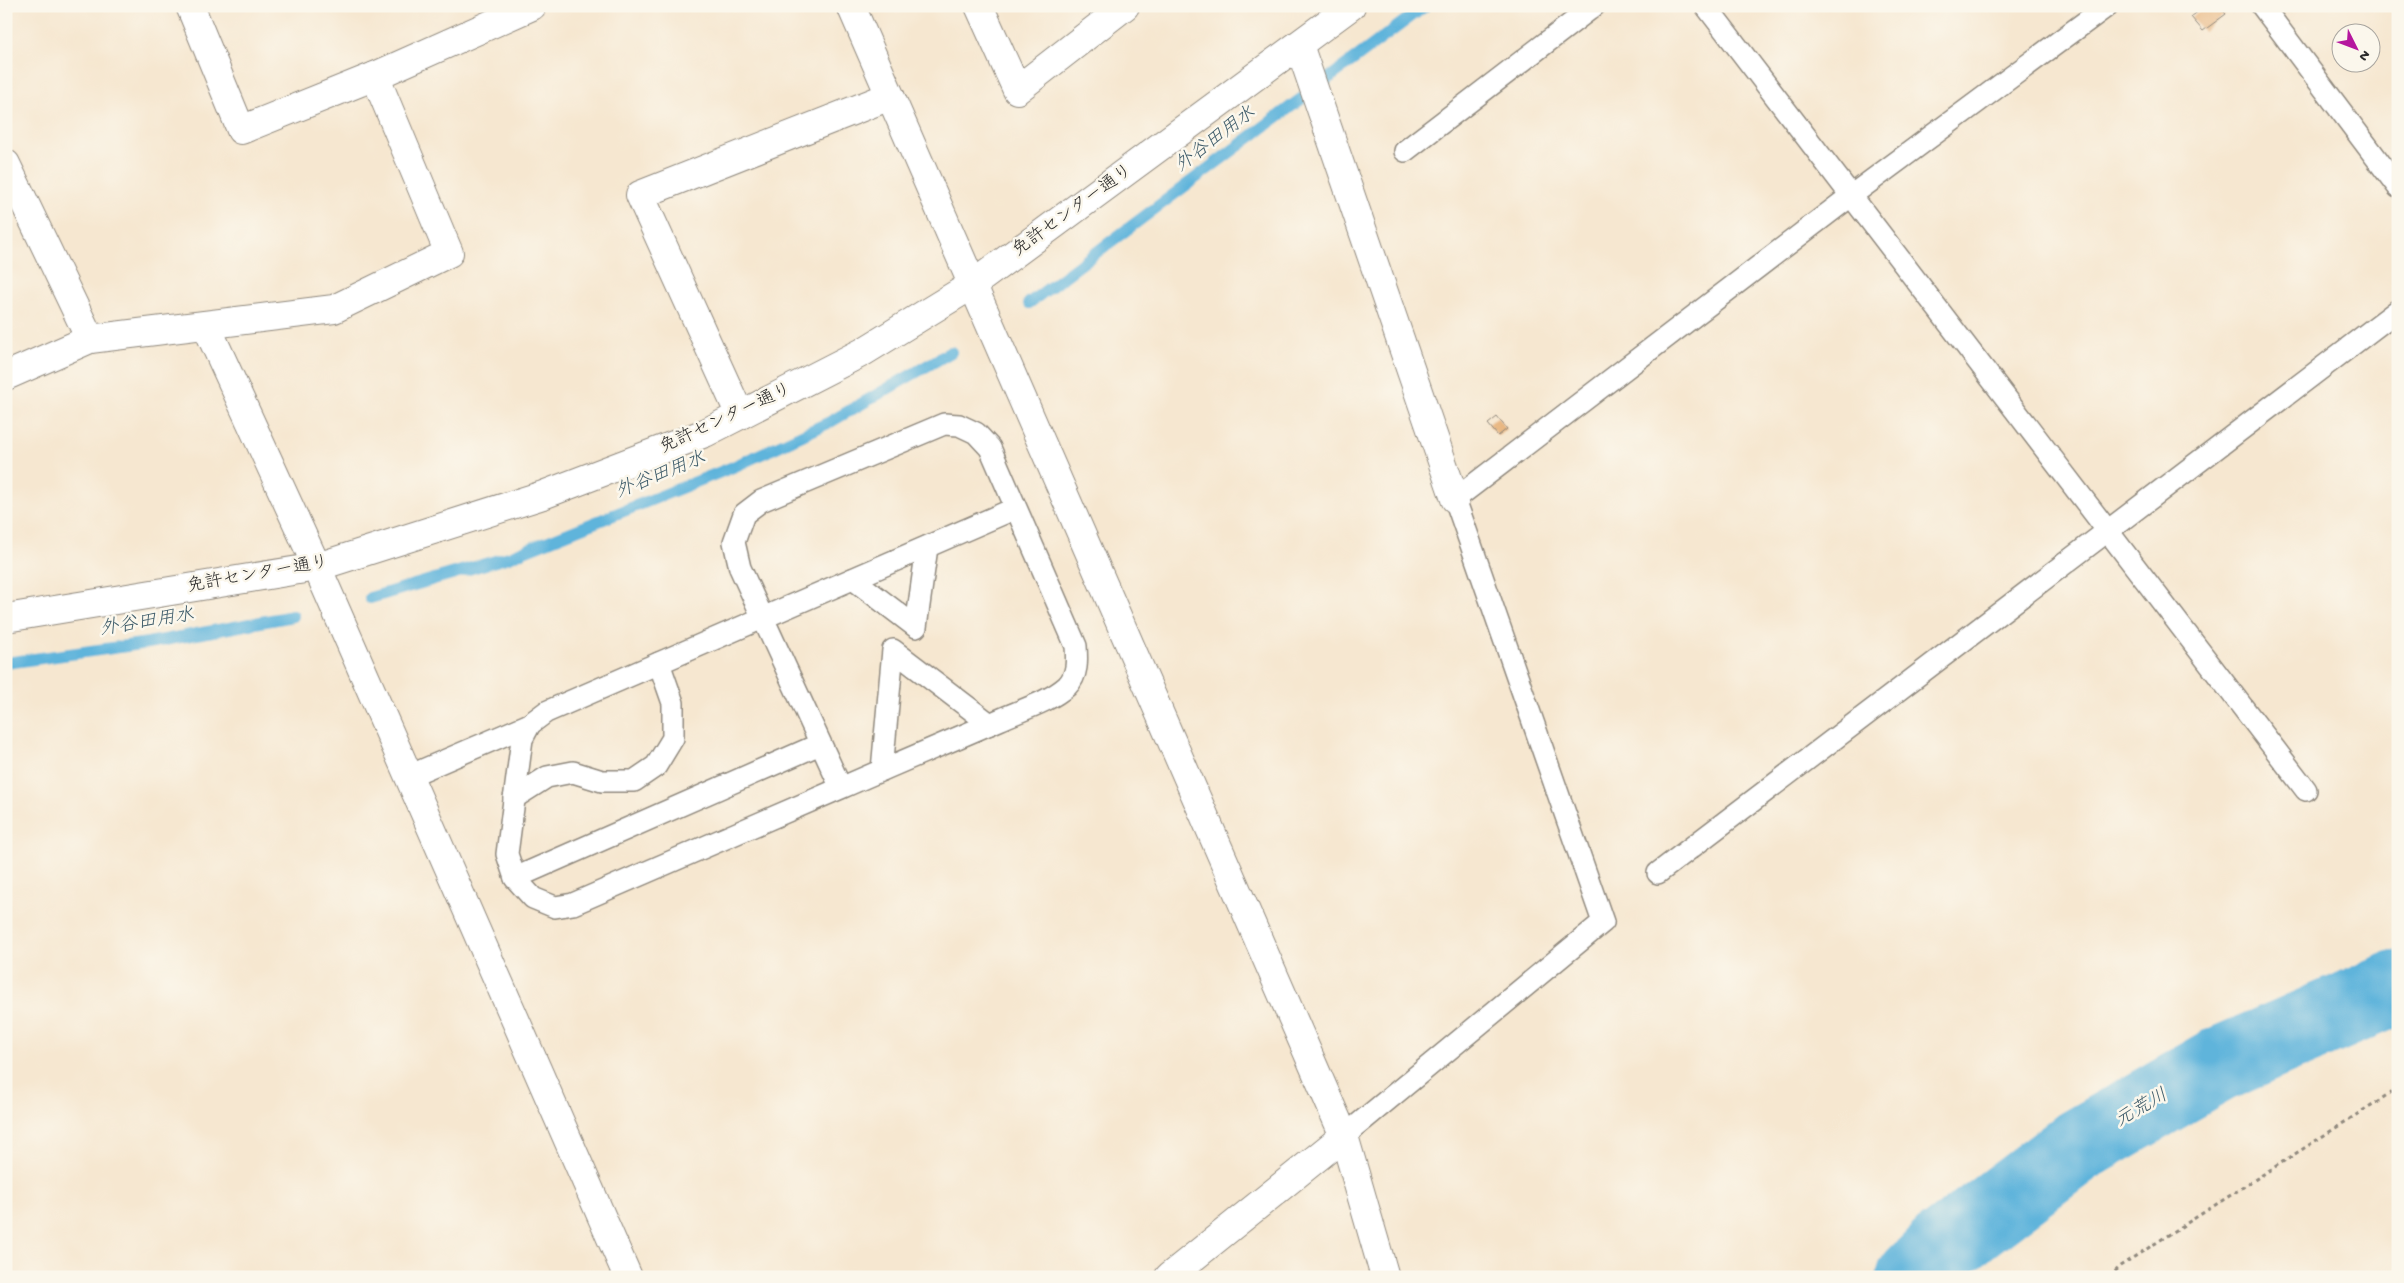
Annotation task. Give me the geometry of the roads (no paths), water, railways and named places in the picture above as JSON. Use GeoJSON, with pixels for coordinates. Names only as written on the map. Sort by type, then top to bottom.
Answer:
{"type":"FeatureCollection","features":[{"type":"Feature","properties":{"kind":"street"},"geometry":{"type":"LineString","coordinates":[[190,6],[241,130],[375,76],[532,6]]}},
{"type":"Feature","properties":{"kind":"street"},"geometry":{"type":"LineString","coordinates":[[851,6],[1344,1136],[1385,1277]]}},
{"type":"Feature","properties":{"kind":"street"},"geometry":{"type":"LineString","coordinates":[[979,6],[1017,90],[1125,6]]}},
{"type":"Feature","properties":{"kind":"street","name":"免許センター通り"},"geometry":{"type":"LineString","coordinates":[[6,618],[317,567],[543,495],[705,433],[863,352],[972,285],[1351,6]]}},
{"type":"Feature","properties":{"kind":"street"},"geometry":{"type":"LineString","coordinates":[[1299,45],[1455,499]]}},
{"type":"Feature","properties":{"kind":"street"},"geometry":{"type":"LineString","coordinates":[[6,376],[90,339],[334,309],[449,253],[375,76]]}},
{"type":"Feature","properties":{"kind":"street"},"geometry":{"type":"LineString","coordinates":[[740,415],[640,194],[890,96]]}},
{"type":"Feature","properties":{"kind":"street"},"geometry":{"type":"LineString","coordinates":[[6,164],[90,339]]}},
{"type":"Feature","properties":{"kind":"street"},"geometry":{"type":"LineString","coordinates":[[206,325],[317,567],[628,1277]]}},
{"type":"Feature","properties":{"kind":"street"},"geometry":{"type":"LineString","coordinates":[[1169,1277],[1344,1136]]}},
{"type":"Feature","properties":{"kind":"lane"},"geometry":{"type":"LineString","coordinates":[[1405,151],[1594,6]]}},
{"type":"Feature","properties":{"kind":"lane"},"geometry":{"type":"LineString","coordinates":[[1706,6],[2306,790]]}},
{"type":"Feature","properties":{"kind":"lane"},"geometry":{"type":"LineString","coordinates":[[1344,1136],[1603,922],[1455,499],[1852,195],[2107,6]]}},
{"type":"Feature","properties":{"kind":"lane"},"geometry":{"type":"LineString","coordinates":[[2262,6],[2398,187]]}},
{"type":"Feature","properties":{"kind":"lane"},"geometry":{"type":"LineString","coordinates":[[1658,873],[2398,310]]}},
{"type":"Feature","properties":{"kind":"lane"},"geometry":{"type":"LineString","coordinates":[[530,724],[522,739],[507,854],[515,878],[533,898],[555,907],[573,904],[990,724],[1049,698],[1068,685],[1077,665],[1076,646],[990,448],[976,433],[959,425],[944,424],[761,501],[744,514],[734,542],[740,568],[841,788]]}},
{"type":"Feature","properties":{"kind":"lane"},"geometry":{"type":"LineString","coordinates":[[409,776],[530,724],[546,712],[1016,508]]}},
{"type":"Feature","properties":{"kind":"lane"},"geometry":{"type":"LineString","coordinates":[[853,579],[916,627],[927,547]]}},
{"type":"Feature","properties":{"kind":"lane"},"geometry":{"type":"LineString","coordinates":[[882,770],[893,650],[990,724]]}},
{"type":"Feature","properties":{"kind":"lane"},"geometry":{"type":"LineString","coordinates":[[514,798],[547,777],[573,772],[602,781],[634,781],[656,766],[673,738],[674,703],[659,663]]}},
{"type":"Feature","properties":{"kind":"lane"},"geometry":{"type":"LineString","coordinates":[[515,878],[820,744]]}},
{"type":"Feature","properties":{"kind":"waterway","name":"外谷田用水"},"geometry":{"type":"LineString","coordinates":[[1029,303],[1425,6]]}},
{"type":"Feature","properties":{"kind":"waterway","name":"外谷田用水"},"geometry":{"type":"LineString","coordinates":[[370,598],[509,557],[733,467],[830,422],[951,352]]}},
{"type":"Feature","properties":{"kind":"waterway","name":"外谷田用水"},"geometry":{"type":"LineString","coordinates":[[6,663],[148,643],[293,616]]}},
{"type":"Feature","properties":{"kind":"waterway","name":"元荒川"},"geometry":{"type":"LineString","coordinates":[[1914,1277],[1944,1247],[2076,1147],[2218,1065],[2398,987]]}}]}
